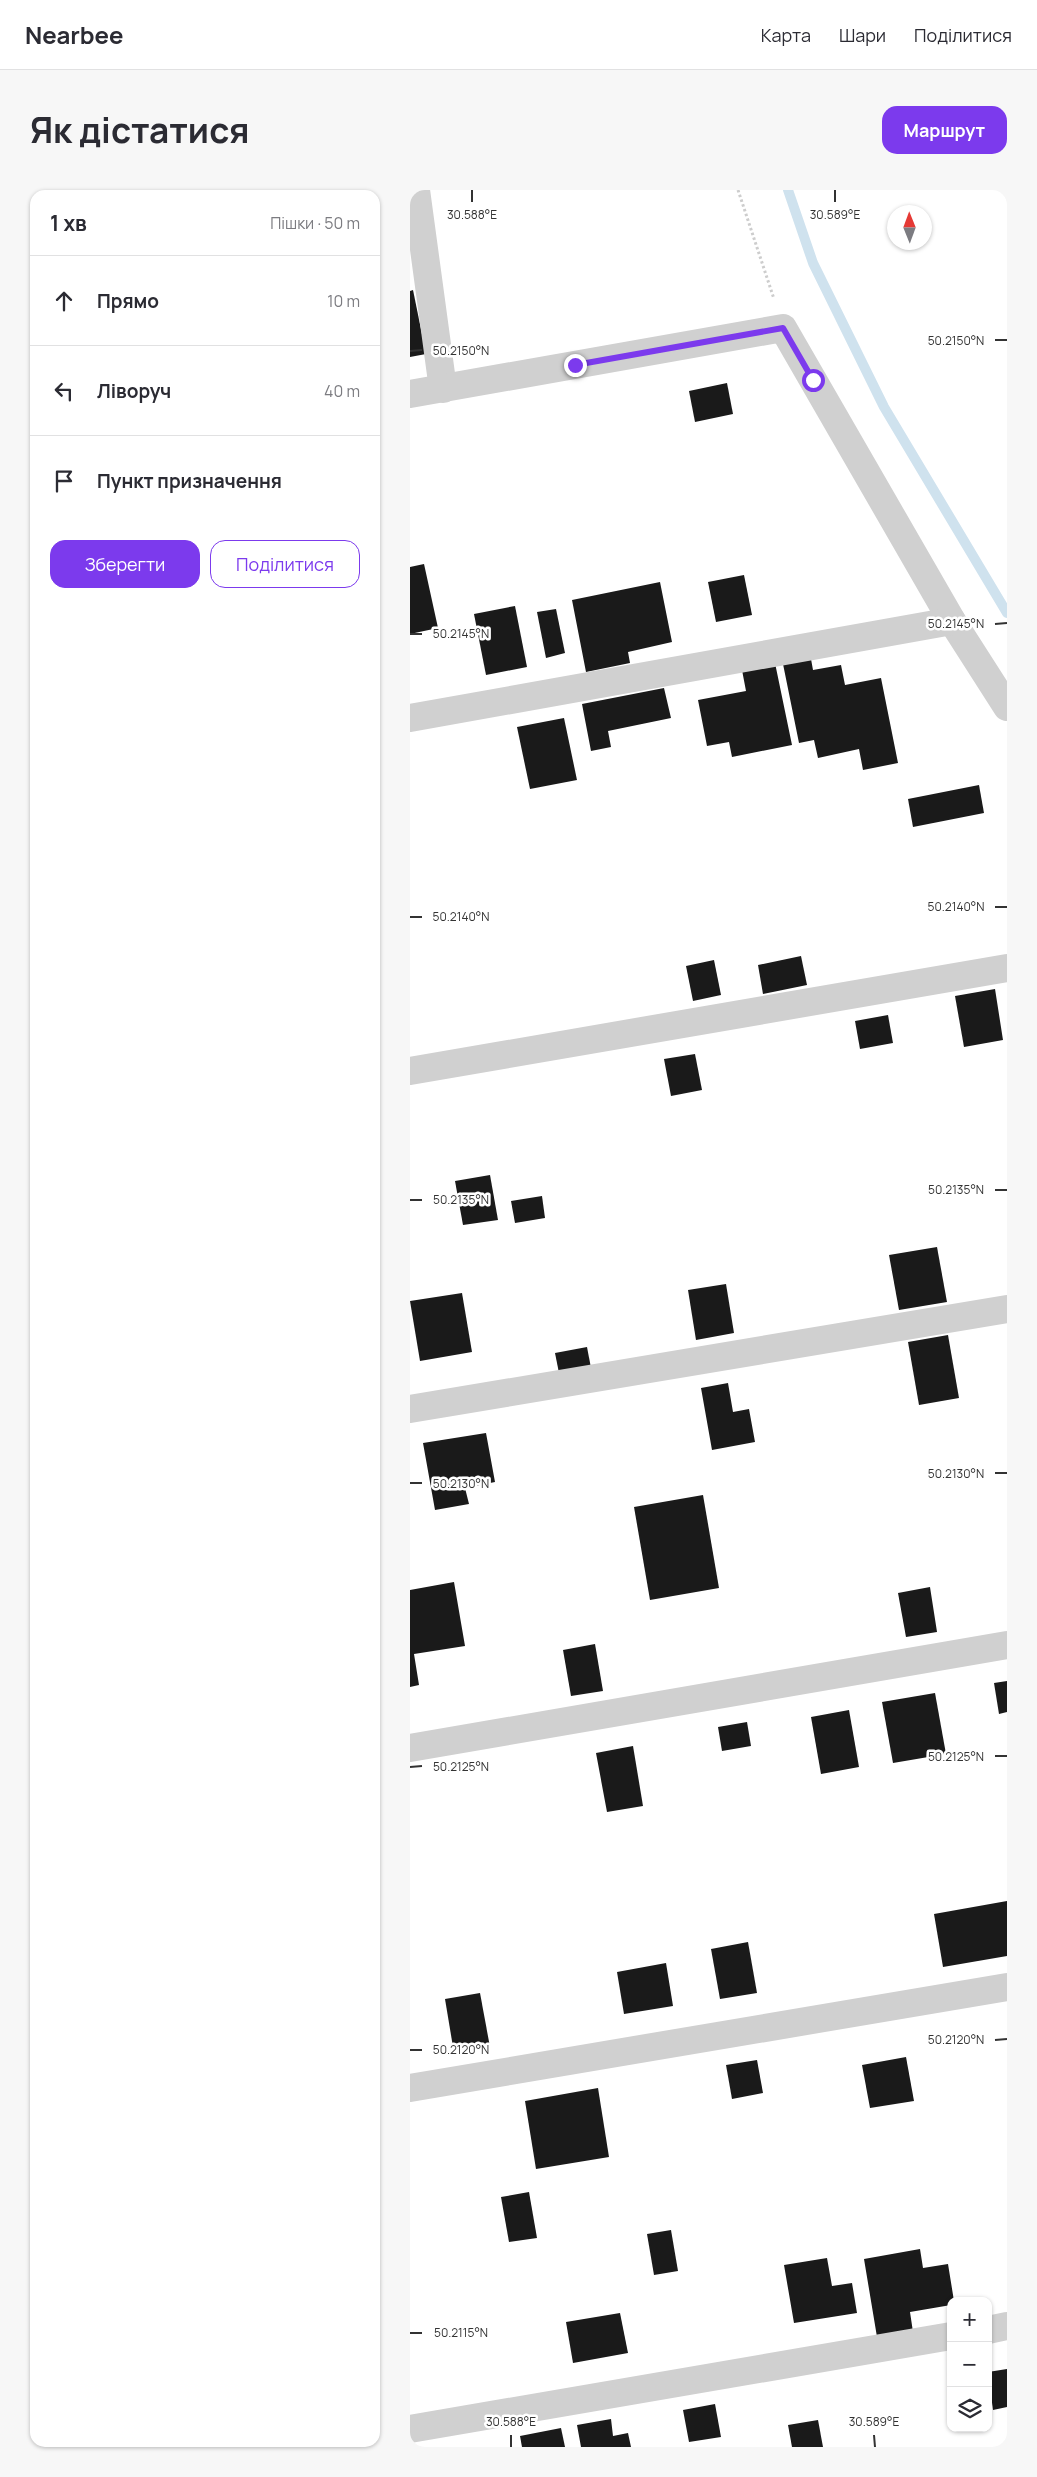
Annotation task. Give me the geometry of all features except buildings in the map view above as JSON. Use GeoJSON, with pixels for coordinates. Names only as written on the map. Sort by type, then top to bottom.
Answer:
{"type":"FeatureCollection","features":[{"type":"Feature","properties":{"kind":"street"},"geometry":{"type":"LineString","coordinates":[[416,190],[443,389]]}},
{"type":"Feature","properties":{"kind":"street"},"geometry":{"type":"LineString","coordinates":[[410,394],[783,328],[952,621],[1007,707]]}},
{"type":"Feature","properties":{"kind":"street"},"geometry":{"type":"LineString","coordinates":[[410,718],[952,621]]}},
{"type":"Feature","properties":{"kind":"street"},"geometry":{"type":"LineString","coordinates":[[410,1071],[1007,968]]}},
{"type":"Feature","properties":{"kind":"street"},"geometry":{"type":"LineString","coordinates":[[410,1409],[1007,1309]]}},
{"type":"Feature","properties":{"kind":"street"},"geometry":{"type":"LineString","coordinates":[[410,1748],[1007,1645]]}},
{"type":"Feature","properties":{"kind":"street"},"geometry":{"type":"LineString","coordinates":[[410,2088],[1007,1987]]}},
{"type":"Feature","properties":{"kind":"street"},"geometry":{"type":"LineString","coordinates":[[992,2329],[1007,2326]]}},
{"type":"Feature","properties":{"kind":"street"},"geometry":{"type":"LineString","coordinates":[[410,2429],[947,2337]]}},
{"type":"Feature","properties":{"kind":"path"},"geometry":{"type":"LineString","coordinates":[[738,190],[783,328]]}},
{"type":"Feature","properties":{"kind":"waterway"},"geometry":{"type":"LineString","coordinates":[[788,190],[813,263],[884,407],[1007,613]]}},
{"type":"Feature","properties":{"kind":"route"},"geometry":{"type":"LineString","coordinates":[[575,365],[783,328],[813,380]]}}]}
